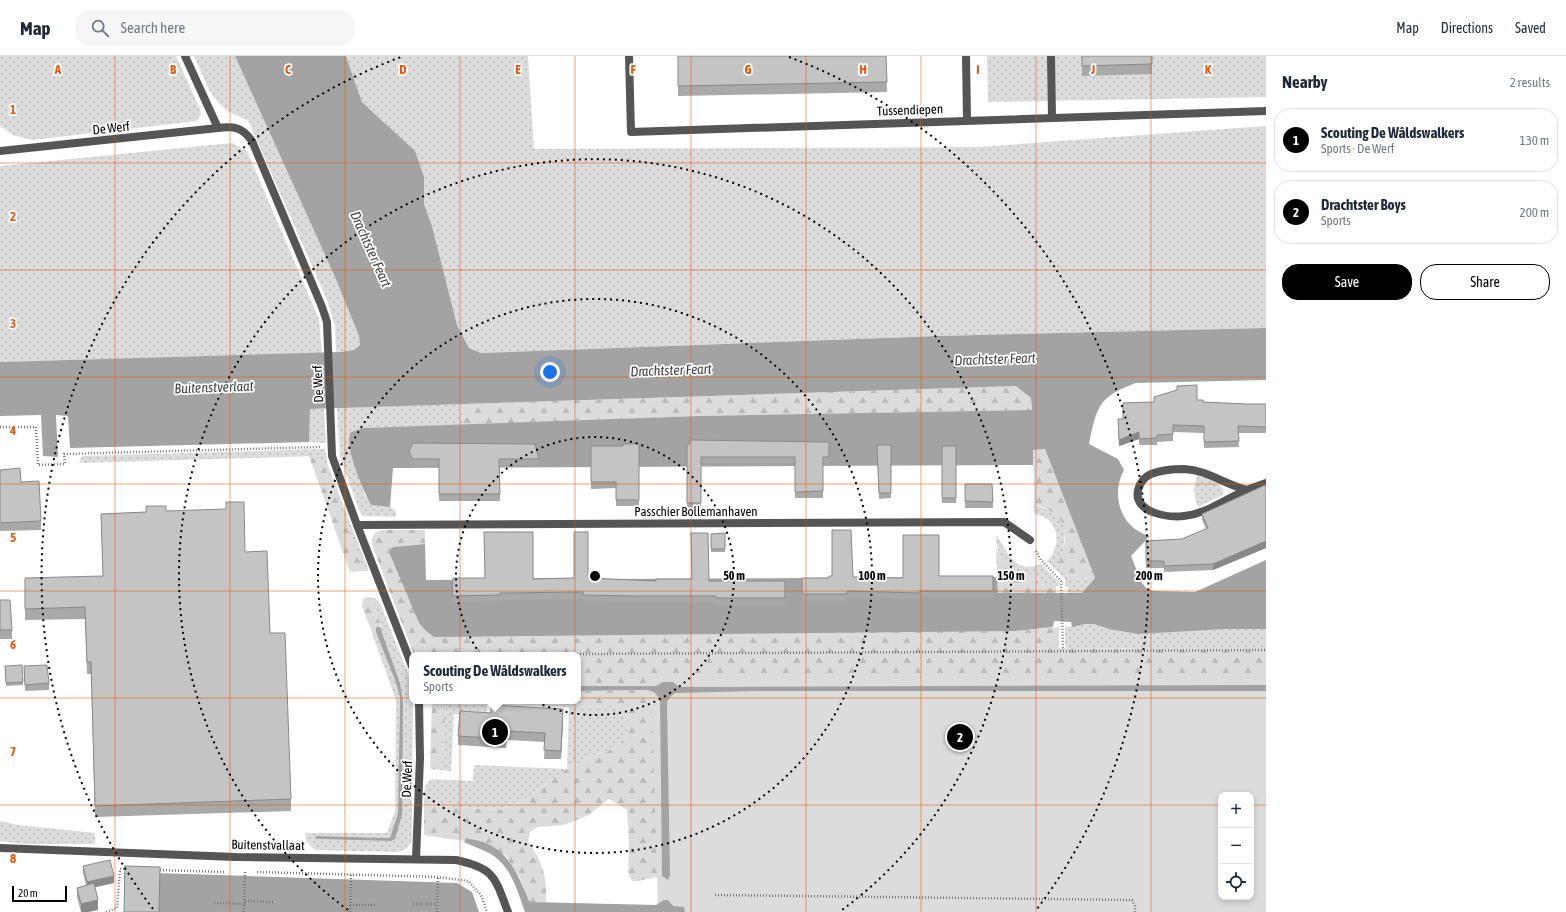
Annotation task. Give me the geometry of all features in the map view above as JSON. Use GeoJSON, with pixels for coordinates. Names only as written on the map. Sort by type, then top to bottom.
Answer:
{"type":"FeatureCollection","features":[{"type":"Feature","properties":{"kind":"street"},"geometry":{"type":"LineString","coordinates":[[184,56],[218,128]]}},
{"type":"Feature","properties":{"kind":"street","name":"Tussendiepen"},"geometry":{"type":"LineString","coordinates":[[629,56],[631,132],[1266,110]]}},
{"type":"Feature","properties":{"kind":"street"},"geometry":{"type":"LineString","coordinates":[[966,56],[967,120]]}},
{"type":"Feature","properties":{"kind":"street"},"geometry":{"type":"LineString","coordinates":[[1051,56],[1052,117]]}},
{"type":"Feature","properties":{"kind":"street","name":"De Werf"},"geometry":{"type":"LineString","coordinates":[[2,149],[229,127],[242,130],[252,141],[327,322],[332,456],[409,659]]}},
{"type":"Feature","properties":{"kind":"street"},"geometry":{"type":"LineString","coordinates":[[1248,490],[1229,485],[1210,474],[1199,471],[1175,470],[1157,472],[1144,478],[1139,487],[1138,496],[1141,504],[1155,513],[1162,515],[1184,516],[1209,510],[1248,490],[1266,483]]}},
{"type":"Feature","properties":{"kind":"street","name":"Passchier Bollemanhaven"},"geometry":{"type":"LineString","coordinates":[[357,524],[1004,522],[1030,540]]}},
{"type":"Feature","properties":{"kind":"street","name":"De Werf"},"geometry":{"type":"LineString","coordinates":[[416,859],[420,758],[419,704]]}},
{"type":"Feature","properties":{"kind":"street","name":"Buitenstvallaat"},"geometry":{"type":"LineString","coordinates":[[0,848],[236,857],[456,860],[474,864],[487,871],[496,881],[508,912]]}},
{"type":"Feature","properties":{"kind":"path"},"geometry":{"type":"LineString","coordinates":[[0,427],[36,427],[38,465],[65,464],[64,454],[332,446]]}},
{"type":"Feature","properties":{"kind":"path"},"geometry":{"type":"LineString","coordinates":[[1030,540],[1041,560],[1061,581],[1062,650]]}},
{"type":"Feature","properties":{"kind":"path"},"geometry":{"type":"LineString","coordinates":[[581,654],[1266,650]]}},
{"type":"Feature","properties":{"kind":"path"},"geometry":{"type":"LineString","coordinates":[[106,912],[117,908],[120,869],[135,870]]}},
{"type":"Feature","properties":{"kind":"path"},"geometry":{"type":"LineString","coordinates":[[151,870],[230,872]]}},
{"type":"Feature","properties":{"kind":"path"},"geometry":{"type":"LineString","coordinates":[[238,872],[438,877],[468,881],[481,895],[487,912]]}},
{"type":"Feature","properties":{"kind":"path"},"geometry":{"type":"LineString","coordinates":[[244,912],[245,872]]}},
{"type":"Feature","properties":{"kind":"path"},"geometry":{"type":"LineString","coordinates":[[350,874],[350,912]]}},
{"type":"Feature","properties":{"kind":"path"},"geometry":{"type":"LineString","coordinates":[[437,912],[438,877]]}},
{"type":"Feature","properties":{"kind":"path"},"geometry":{"type":"LineString","coordinates":[[715,895],[1132,900],[1135,906],[1135,912]]}},
{"type":"Feature","properties":{"kind":"path"},"geometry":{"type":"LineString","coordinates":[[214,903],[276,902]]}},
{"type":"Feature","properties":{"kind":"path"},"geometry":{"type":"LineString","coordinates":[[413,904],[437,904]]}},
{"type":"Feature","properties":{"kind":"path"},"geometry":{"type":"LineString","coordinates":[[350,905],[376,905]]}},
{"type":"Feature","properties":{"kind":"green space"},"geometry":{"type":"Polygon","coordinates":[[[0,56],[176,56],[201,114],[197,121],[32,140],[13,135],[0,126],[0,56]]]}},
{"type":"Feature","properties":{"kind":"green space"},"geometry":{"type":"Polygon","coordinates":[[[194,56],[235,56],[335,277],[359,336],[360,345],[354,350],[336,352],[335,326],[327,300],[248,120],[226,109],[213,96],[194,56]]]}},
{"type":"Feature","properties":{"kind":"green space"},"geometry":{"type":"Polygon","coordinates":[[[346,56],[528,56],[534,149],[979,147],[1266,126],[1266,328],[938,336],[481,353],[469,348],[457,325],[432,226],[424,204],[424,177],[383,121],[362,102],[346,56]]]}},
{"type":"Feature","properties":{"kind":"green space"},"geometry":{"type":"Polygon","coordinates":[[[987,56],[1266,56],[1266,97],[988,102],[987,56]]]}},
{"type":"Feature","properties":{"kind":"green space"},"geometry":{"type":"Polygon","coordinates":[[[232,143],[247,151],[319,319],[322,353],[0,362],[0,166],[232,143]]]}},
{"type":"Feature","properties":{"kind":"green space"},"geometry":{"type":"Polygon","coordinates":[[[1016,386],[1031,398],[1032,410],[699,416],[463,425],[461,404],[1016,386]]]}},
{"type":"Feature","properties":{"kind":"green space"},"geometry":{"type":"Polygon","coordinates":[[[461,404],[463,425],[364,428],[351,432],[352,458],[365,495],[371,505],[390,507],[396,511],[396,517],[363,516],[360,512],[340,457],[337,408],[461,404]]]}},
{"type":"Feature","properties":{"kind":"green space"},"geometry":{"type":"Polygon","coordinates":[[[310,409],[324,409],[326,443],[309,442],[310,409]]]}},
{"type":"Feature","properties":{"kind":"green space"},"geometry":{"type":"Polygon","coordinates":[[[325,449],[328,466],[369,571],[364,571],[319,456],[79,463],[83,456],[325,449]]]}},
{"type":"Feature","properties":{"kind":"green space"},"geometry":{"type":"Polygon","coordinates":[[[1045,449],[1095,578],[1074,579],[1058,564],[1065,543],[1064,526],[1054,513],[1034,504],[1033,450],[1045,449]]]}},
{"type":"Feature","properties":{"kind":"green space"},"geometry":{"type":"Polygon","coordinates":[[[309,456],[319,456],[321,458],[364,571],[350,572],[309,456]]]}},
{"type":"Feature","properties":{"kind":"green space"},"geometry":{"type":"Polygon","coordinates":[[[1197,476],[1216,482],[1224,491],[1221,498],[1220,496],[1198,507],[1194,492],[1197,476]]]}},
{"type":"Feature","properties":{"kind":"green space"},"geometry":{"type":"Polygon","coordinates":[[[1034,504],[1051,511],[1062,520],[1065,532],[1063,553],[1074,579],[1095,578],[1083,593],[1068,593],[1068,587],[1065,586],[1065,579],[1047,561],[1056,545],[1056,533],[1051,523],[1046,518],[1034,513],[1034,504]]]}},
{"type":"Feature","properties":{"kind":"green space"},"geometry":{"type":"Polygon","coordinates":[[[381,530],[425,530],[425,544],[393,547],[419,623],[1015,631],[1059,627],[1059,648],[1266,650],[1266,685],[581,686],[581,652],[413,652],[372,545],[372,540],[376,532],[381,530]]]}},
{"type":"Feature","properties":{"kind":"green space"},"geometry":{"type":"Polygon","coordinates":[[[996,535],[1013,560],[1024,566],[1032,567],[1041,564],[1059,582],[1059,586],[1047,586],[1039,583],[1038,579],[1013,571],[1008,567],[1004,563],[999,553],[996,535]]]}},
{"type":"Feature","properties":{"kind":"green space"},"geometry":{"type":"Polygon","coordinates":[[[996,549],[1007,566],[1011,569],[1020,573],[1034,575],[1039,583],[1043,585],[1056,586],[1056,593],[998,593],[996,549]]]}},
{"type":"Feature","properties":{"kind":"green space"},"geometry":{"type":"Polygon","coordinates":[[[371,597],[376,599],[381,605],[409,676],[409,704],[413,704],[412,840],[410,845],[398,852],[315,850],[306,841],[306,833],[387,833],[395,811],[396,700],[372,633],[376,629],[400,697],[398,813],[390,838],[317,836],[316,839],[391,841],[402,815],[400,683],[380,627],[381,625],[371,597]]]}},
{"type":"Feature","properties":{"kind":"green space"},"geometry":{"type":"Polygon","coordinates":[[[371,597],[381,625],[372,633],[362,606],[363,599],[371,597]]]}},
{"type":"Feature","properties":{"kind":"green space"},"geometry":{"type":"Polygon","coordinates":[[[1094,624],[1109,629],[1266,629],[1266,650],[1067,648],[1065,646],[1065,627],[1094,624]]]}},
{"type":"Feature","properties":{"kind":"green space"},"geometry":{"type":"Polygon","coordinates":[[[651,677],[1266,678],[1266,912],[658,912],[651,677]]]}},
{"type":"Feature","properties":{"kind":"green space"},"geometry":{"type":"Polygon","coordinates":[[[647,690],[654,692],[662,876],[632,881],[628,873],[629,844],[627,810],[609,799],[589,815],[564,825],[538,827],[530,832],[528,841],[541,863],[546,884],[546,903],[531,902],[529,901],[520,878],[506,856],[483,842],[424,835],[424,805],[499,810],[521,802],[567,769],[589,757],[613,749],[624,740],[628,730],[624,715],[613,706],[569,707],[446,704],[581,704],[581,691],[647,690]]]}},
{"type":"Feature","properties":{"kind":"green space"},"geometry":{"type":"Polygon","coordinates":[[[432,704],[446,704],[441,770],[430,769],[432,704]]]}},
{"type":"Feature","properties":{"kind":"green space"},"geometry":{"type":"Polygon","coordinates":[[[446,704],[487,705],[486,715],[454,714],[451,771],[441,770],[446,704]]]}},
{"type":"Feature","properties":{"kind":"green space"},"geometry":{"type":"Polygon","coordinates":[[[613,706],[624,715],[628,730],[624,740],[613,749],[589,757],[567,769],[569,707],[613,706]]]}},
{"type":"Feature","properties":{"kind":"green space"},"geometry":{"type":"Polygon","coordinates":[[[474,765],[567,769],[521,802],[499,810],[424,805],[425,790],[429,781],[433,779],[473,781],[474,765]]]}},
{"type":"Feature","properties":{"kind":"green space"},"geometry":{"type":"Polygon","coordinates":[[[0,821],[18,825],[95,833],[95,844],[23,844],[0,841],[0,821]]]}},
{"type":"Feature","properties":{"kind":"water"},"geometry":{"type":"Polygon","coordinates":[[[235,56],[346,56],[362,102],[415,151],[424,177],[424,204],[432,226],[457,325],[469,348],[481,353],[938,336],[1266,328],[1266,380],[1136,383],[1114,393],[1101,404],[1094,420],[1089,444],[1118,459],[1124,470],[1118,490],[1118,500],[1121,510],[1125,519],[1132,526],[1140,532],[1150,536],[1131,556],[1142,583],[1147,589],[1154,591],[1195,592],[1266,560],[1266,629],[1224,629],[1138,634],[1109,629],[1094,624],[1085,624],[1072,627],[1071,622],[1054,621],[1053,627],[1015,631],[434,637],[419,623],[389,552],[393,547],[425,544],[426,580],[997,577],[998,593],[1082,593],[1095,578],[1045,449],[1033,450],[1033,465],[393,468],[390,507],[371,505],[355,468],[349,438],[351,432],[364,428],[699,416],[1032,410],[1031,398],[1016,386],[310,409],[309,442],[70,448],[68,416],[56,415],[58,457],[43,456],[41,415],[0,416],[0,362],[340,352],[354,350],[360,345],[359,336],[335,277],[235,56]]]}},
{"type":"Feature","properties":{"kind":"water"},"geometry":{"type":"Polygon","coordinates":[[[377,627],[380,627],[400,683],[403,702],[402,815],[395,839],[391,841],[316,839],[315,837],[317,836],[390,838],[398,813],[400,697],[376,632],[377,627]]]}},
{"type":"Feature","properties":{"kind":"water"},"geometry":{"type":"Polygon","coordinates":[[[663,682],[673,682],[679,687],[1266,685],[1266,691],[756,691],[675,693],[667,702],[670,876],[668,880],[662,876],[660,699],[654,692],[647,690],[581,691],[581,686],[656,686],[663,682]]]}},
{"type":"Feature","properties":{"kind":"water"},"geometry":{"type":"Polygon","coordinates":[[[466,839],[479,841],[500,851],[514,868],[529,901],[531,902],[656,905],[664,900],[668,900],[673,906],[684,907],[685,912],[525,912],[516,887],[503,864],[489,853],[464,842],[466,839]]]}},
{"type":"Feature","properties":{"kind":"water"},"geometry":{"type":"Polygon","coordinates":[[[124,872],[457,883],[472,892],[479,912],[124,912],[124,872]]]}},
{"type":"Feature","properties":{"kind":"building"},"geometry":{"type":"Polygon","coordinates":[[[678,56],[886,56],[887,82],[678,86],[678,56]]]}},
{"type":"Feature","properties":{"kind":"building"},"geometry":{"type":"Polygon","coordinates":[[[1082,56],[1152,56],[1152,64],[1082,66],[1082,56]]]}},
{"type":"Feature","properties":{"kind":"building"},"geometry":{"type":"Polygon","coordinates":[[[1197,385],[1197,400],[1203,400],[1203,402],[1266,404],[1266,427],[1238,426],[1239,441],[1204,442],[1204,426],[1173,425],[1173,434],[1157,435],[1157,438],[1139,439],[1139,432],[1119,440],[1118,419],[1123,419],[1123,403],[1154,402],[1154,397],[1177,390],[1177,386],[1197,385]]]}},
{"type":"Feature","properties":{"kind":"building"},"geometry":{"type":"Polygon","coordinates":[[[690,440],[829,442],[829,457],[823,457],[823,491],[795,492],[795,457],[701,457],[701,503],[687,503],[687,444],[690,444],[690,440]]]}},
{"type":"Feature","properties":{"kind":"building"},"geometry":{"type":"Polygon","coordinates":[[[413,443],[535,444],[539,459],[499,459],[500,494],[439,494],[439,459],[412,459],[409,451],[413,443]]]}},
{"type":"Feature","properties":{"kind":"building"},"geometry":{"type":"Polygon","coordinates":[[[623,444],[639,444],[639,500],[616,500],[616,482],[591,482],[591,446],[623,446],[623,444]]]}},
{"type":"Feature","properties":{"kind":"building"},"geometry":{"type":"Polygon","coordinates":[[[877,445],[891,445],[891,493],[879,493],[877,445]]]}},
{"type":"Feature","properties":{"kind":"building"},"geometry":{"type":"Polygon","coordinates":[[[942,446],[956,446],[956,498],[942,498],[942,446]]]}},
{"type":"Feature","properties":{"kind":"building"},"geometry":{"type":"Polygon","coordinates":[[[20,468],[21,482],[39,481],[41,521],[0,523],[0,470],[20,468]]]}},
{"type":"Feature","properties":{"kind":"building"},"geometry":{"type":"Polygon","coordinates":[[[965,484],[992,484],[993,502],[965,501],[965,484]]]}},
{"type":"Feature","properties":{"kind":"building"},"geometry":{"type":"Polygon","coordinates":[[[1265,485],[1266,541],[1213,564],[1164,566],[1164,561],[1146,561],[1146,541],[1182,539],[1208,528],[1202,514],[1265,485]]]}},
{"type":"Feature","properties":{"kind":"building"},"geometry":{"type":"Polygon","coordinates":[[[226,502],[244,502],[245,552],[267,551],[270,633],[285,633],[291,799],[95,806],[91,662],[87,662],[85,607],[25,609],[25,578],[103,576],[101,514],[146,512],[146,506],[166,506],[166,511],[226,509],[226,502]]]}},
{"type":"Feature","properties":{"kind":"building"},"geometry":{"type":"Polygon","coordinates":[[[832,530],[851,530],[853,577],[903,578],[903,535],[939,535],[939,576],[993,576],[993,591],[920,591],[920,593],[847,591],[847,594],[802,594],[802,578],[829,578],[829,576],[832,576],[832,530]]]}},
{"type":"Feature","properties":{"kind":"building"},"geometry":{"type":"Polygon","coordinates":[[[484,532],[533,532],[533,579],[574,578],[574,532],[588,532],[588,578],[656,581],[656,579],[692,579],[691,533],[708,533],[709,581],[785,581],[785,598],[583,595],[583,592],[500,593],[500,595],[452,596],[453,578],[485,578],[484,532]]]}},
{"type":"Feature","properties":{"kind":"building"},"geometry":{"type":"Polygon","coordinates":[[[725,533],[725,549],[711,549],[711,534],[725,533]]]}},
{"type":"Feature","properties":{"kind":"building"},"geometry":{"type":"Polygon","coordinates":[[[0,600],[10,600],[12,630],[0,630],[0,600]]]}},
{"type":"Feature","properties":{"kind":"building"},"geometry":{"type":"Polygon","coordinates":[[[22,665],[23,682],[6,683],[5,666],[22,665]]]}},
{"type":"Feature","properties":{"kind":"building"},"geometry":{"type":"Polygon","coordinates":[[[47,665],[49,683],[25,685],[24,666],[47,665]]]}},
{"type":"Feature","properties":{"kind":"building"},"geometry":{"type":"Polygon","coordinates":[[[491,705],[563,709],[561,751],[544,750],[545,733],[507,731],[506,739],[458,736],[460,711],[491,713],[491,705]]]}},
{"type":"Feature","properties":{"kind":"building"},"geometry":{"type":"Polygon","coordinates":[[[110,860],[114,876],[87,882],[83,866],[110,860]]]}},
{"type":"Feature","properties":{"kind":"building"},"geometry":{"type":"Polygon","coordinates":[[[125,866],[160,867],[159,912],[124,912],[125,866]]]}},
{"type":"Feature","properties":{"kind":"building"},"geometry":{"type":"Polygon","coordinates":[[[94,883],[98,900],[81,904],[77,888],[94,883]]]}},
{"type":"Feature","properties":{"kind":"place","name":"Scouting De Wâldswalkers"},"geometry":{"type":"Point","coordinates":[495,732]}},
{"type":"Feature","properties":{"kind":"place","name":"Drachtster Boys"},"geometry":{"type":"Point","coordinates":[960,737]}},
{"type":"Feature","properties":{"kind":"water label","name":"Drachtster Feart"},"geometry":{"type":"Point","coordinates":[371,249]}},
{"type":"Feature","properties":{"kind":"water label","name":"Drachtster Feart"},"geometry":{"type":"Point","coordinates":[995,359]}},
{"type":"Feature","properties":{"kind":"water label","name":"Drachtster Feart"},"geometry":{"type":"Point","coordinates":[671,370]}},
{"type":"Feature","properties":{"kind":"water label","name":"Buitenstverlaat"},"geometry":{"type":"Point","coordinates":[214,387]}}]}
